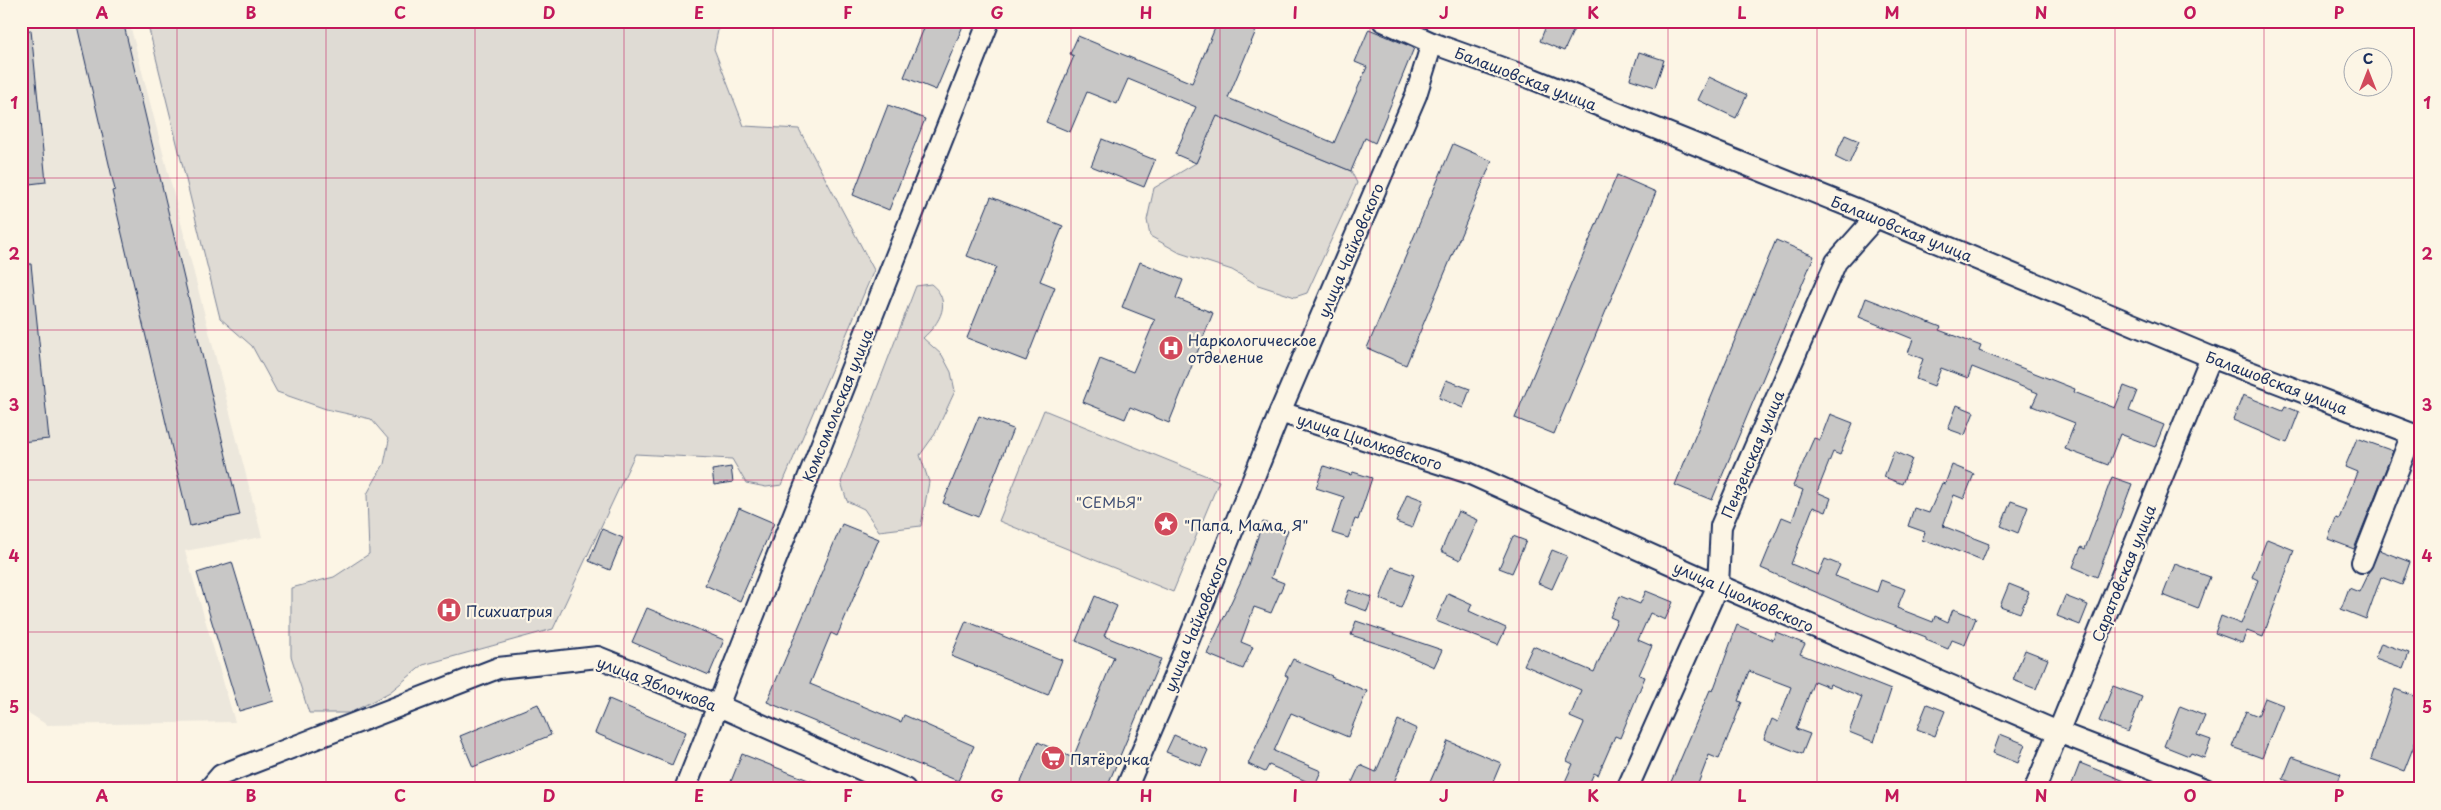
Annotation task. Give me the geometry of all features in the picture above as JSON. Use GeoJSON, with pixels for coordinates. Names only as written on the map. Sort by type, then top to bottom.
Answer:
{"type":"FeatureCollection","features":[{"type":"Feature","properties":{"kind":"street","name":"Комсомольская улица"},"geometry":{"type":"LineString","coordinates":[[685,789],[989,21]]}},
{"type":"Feature","properties":{"kind":"street","name":"Балашовская улица"},"geometry":{"type":"LineString","coordinates":[[1383,21],[1432,43],[1534,79],[1876,216],[2210,357],[2416,436]]}},
{"type":"Feature","properties":{"kind":"street","name":"улица Чайковского"},"geometry":{"type":"LineString","coordinates":[[1126,789],[1173,679],[1280,412],[1416,95],[1432,43]]}},
{"type":"Feature","properties":{"kind":"street","name":"Пензенская улица"},"geometry":{"type":"LineString","coordinates":[[1627,789],[1718,585],[1721,526],[1836,262],[1876,216]]}},
{"type":"Feature","properties":{"kind":"street","name":"Саратовская улица"},"geometry":{"type":"LineString","coordinates":[[2035,789],[2210,357]]}},
{"type":"Feature","properties":{"kind":"street","name":"улица Циолковского"},"geometry":{"type":"LineString","coordinates":[[1280,412],[1466,472],[1718,585],[2058,732],[2205,789]]}},
{"type":"Feature","properties":{"kind":"street"},"geometry":{"type":"LineString","coordinates":[[2362,562],[2416,436]]}},
{"type":"Feature","properties":{"kind":"street","name":"улица Яблочкова"},"geometry":{"type":"LineString","coordinates":[[209,789],[221,775],[498,668],[598,657],[719,706],[906,789]]}},
{"type":"Feature","properties":{"kind":"shaded area"},"geometry":{"type":"Polygon","coordinates":[[[21,21],[129,21],[262,537],[185,551],[235,722],[47,725],[21,708],[21,21]]]}},
{"type":"Feature","properties":{"kind":"green space"},"geometry":{"type":"Polygon","coordinates":[[[147,21],[720,21],[714,49],[744,126],[799,129],[874,270],[782,485],[766,487],[746,483],[732,459],[635,454],[553,629],[423,665],[390,692],[350,713],[309,713],[291,656],[291,588],[334,577],[369,554],[367,494],[384,464],[389,440],[371,419],[326,409],[277,392],[252,346],[220,318],[147,21]]]}},
{"type":"Feature","properties":{"kind":"green space"},"geometry":{"type":"Polygon","coordinates":[[[1205,111],[1351,171],[1357,183],[1307,293],[1295,297],[1258,285],[1232,270],[1180,253],[1150,236],[1147,220],[1154,188],[1196,163],[1208,135],[1187,125],[1205,111]]]}},
{"type":"Feature","properties":{"kind":"green space"},"geometry":{"type":"Polygon","coordinates":[[[931,284],[938,291],[941,298],[942,312],[935,326],[923,338],[942,355],[951,372],[955,391],[935,434],[920,455],[929,482],[921,526],[879,531],[864,509],[847,501],[841,482],[916,286],[931,284]]]}},
{"type":"Feature","properties":{"kind":"green space","name":"\"СЕМЬЯ\""},"geometry":{"type":"Polygon","coordinates":[[[1044,410],[1219,481],[1173,592],[999,521],[1044,410]]]}},
{"type":"Feature","properties":{"kind":"building"},"geometry":{"type":"Polygon","coordinates":[[[76,21],[123,21],[240,515],[190,526],[112,191],[115,190],[76,21]]]}},
{"type":"Feature","properties":{"kind":"building"},"geometry":{"type":"Polygon","coordinates":[[[927,21],[965,21],[936,90],[904,77],[927,21]]]}},
{"type":"Feature","properties":{"kind":"building"},"geometry":{"type":"Polygon","coordinates":[[[1218,21],[1260,21],[1228,98],[1334,143],[1367,67],[1355,62],[1369,29],[1414,48],[1375,143],[1365,138],[1351,171],[1217,116],[1196,163],[1175,154],[1196,107],[1128,79],[1117,104],[1087,92],[1070,132],[1046,122],[1074,56],[1070,54],[1078,36],[1192,83],[1218,21]]]}},
{"type":"Feature","properties":{"kind":"building"},"geometry":{"type":"Polygon","coordinates":[[[1548,21],[1562,21],[1575,27],[1564,51],[1540,41],[1548,21]]]}},
{"type":"Feature","properties":{"kind":"building"},"geometry":{"type":"Polygon","coordinates":[[[31,30],[46,182],[21,185],[21,31],[31,30]]]}},
{"type":"Feature","properties":{"kind":"building"},"geometry":{"type":"Polygon","coordinates":[[[1639,52],[1664,60],[1655,87],[1630,79],[1639,52]]]}},
{"type":"Feature","properties":{"kind":"building"},"geometry":{"type":"Polygon","coordinates":[[[1709,77],[1747,95],[1736,118],[1698,100],[1709,77]]]}},
{"type":"Feature","properties":{"kind":"building"},"geometry":{"type":"Polygon","coordinates":[[[888,105],[925,119],[889,210],[853,195],[888,105]]]}},
{"type":"Feature","properties":{"kind":"building"},"geometry":{"type":"Polygon","coordinates":[[[1845,135],[1859,141],[1849,164],[1835,157],[1845,135]]]}},
{"type":"Feature","properties":{"kind":"building"},"geometry":{"type":"Polygon","coordinates":[[[1102,139],[1155,160],[1144,187],[1091,166],[1102,139]]]}},
{"type":"Feature","properties":{"kind":"building"},"geometry":{"type":"Polygon","coordinates":[[[1453,144],[1492,161],[1406,365],[1367,348],[1453,144]]]}},
{"type":"Feature","properties":{"kind":"building"},"geometry":{"type":"Polygon","coordinates":[[[1617,175],[1656,192],[1554,434],[1515,418],[1617,175]]]}},
{"type":"Feature","properties":{"kind":"building"},"geometry":{"type":"Polygon","coordinates":[[[991,197],[1063,226],[1040,281],[1055,287],[1026,361],[967,338],[996,267],[967,256],[991,197]]]}},
{"type":"Feature","properties":{"kind":"building"},"geometry":{"type":"Polygon","coordinates":[[[1776,240],[1814,256],[1712,500],[1675,485],[1776,240]]]}},
{"type":"Feature","properties":{"kind":"building","name":"Наркологическое отделение"},"geometry":{"type":"Polygon","coordinates":[[[1140,262],[1183,280],[1176,298],[1213,313],[1169,423],[1130,407],[1125,419],[1083,402],[1100,359],[1133,372],[1155,320],[1122,307],[1140,262]]]}},
{"type":"Feature","properties":{"kind":"building"},"geometry":{"type":"Polygon","coordinates":[[[21,264],[31,264],[49,439],[21,442],[21,264]]]}},
{"type":"Feature","properties":{"kind":"building"},"geometry":{"type":"Polygon","coordinates":[[[1866,298],[1941,327],[1939,330],[1981,346],[1979,351],[2075,389],[2074,392],[2115,408],[2124,386],[2137,391],[2129,411],[2164,425],[2155,447],[2120,434],[2108,465],[2065,449],[2075,423],[2032,406],[2038,393],[1972,367],[1968,378],[1941,368],[1934,386],[1916,379],[1923,359],[1908,353],[1913,339],[1859,317],[1866,298]]]}},
{"type":"Feature","properties":{"kind":"building"},"geometry":{"type":"Polygon","coordinates":[[[1446,380],[1470,389],[1463,408],[1439,398],[1446,380]]]}},
{"type":"Feature","properties":{"kind":"building"},"geometry":{"type":"Polygon","coordinates":[[[2243,395],[2283,411],[2285,406],[2299,412],[2287,443],[2233,420],[2243,395]]]}},
{"type":"Feature","properties":{"kind":"building"},"geometry":{"type":"Polygon","coordinates":[[[1957,405],[1974,412],[1965,435],[1948,429],[1957,405]]]}},
{"type":"Feature","properties":{"kind":"building"},"geometry":{"type":"Polygon","coordinates":[[[1830,414],[1853,423],[1840,455],[1833,452],[1817,492],[1831,498],[1826,512],[1813,507],[1791,564],[1818,575],[1825,559],[1840,565],[1835,576],[1877,592],[1881,580],[1905,589],[1897,608],[1933,622],[1935,616],[1948,622],[1953,609],[1976,618],[1965,645],[1952,640],[1948,649],[1926,640],[1926,637],[1868,615],[1761,568],[1782,517],[1792,521],[1803,490],[1793,486],[1814,438],[1820,440],[1830,414]]]}},
{"type":"Feature","properties":{"kind":"building"},"geometry":{"type":"Polygon","coordinates":[[[979,416],[1013,429],[978,517],[943,503],[979,416]]]}},
{"type":"Feature","properties":{"kind":"building"},"geometry":{"type":"Polygon","coordinates":[[[2357,438],[2393,451],[2354,549],[2328,539],[2336,518],[2339,519],[2357,472],[2345,467],[2357,438]]]}},
{"type":"Feature","properties":{"kind":"building"},"geometry":{"type":"Polygon","coordinates":[[[1894,451],[1912,459],[1902,484],[1884,477],[1894,451]]]}},
{"type":"Feature","properties":{"kind":"building"},"geometry":{"type":"Polygon","coordinates":[[[1952,465],[1974,474],[1964,499],[1954,495],[1943,526],[1989,544],[1982,561],[1937,543],[1937,545],[1922,540],[1925,532],[1908,526],[1914,508],[1929,513],[1942,483],[1945,484],[1952,465]]]}},
{"type":"Feature","properties":{"kind":"building"},"geometry":{"type":"Polygon","coordinates":[[[1324,466],[1351,475],[1353,472],[1372,478],[1358,520],[1355,519],[1348,538],[1332,533],[1344,497],[1316,488],[1324,466]]]}},
{"type":"Feature","properties":{"kind":"building"},"geometry":{"type":"Polygon","coordinates":[[[731,467],[733,482],[714,485],[712,470],[731,467]]]}},
{"type":"Feature","properties":{"kind":"building"},"geometry":{"type":"Polygon","coordinates":[[[2112,477],[2132,484],[2097,577],[2073,567],[2081,547],[2085,549],[2112,477]]]}},
{"type":"Feature","properties":{"kind":"building"},"geometry":{"type":"Polygon","coordinates":[[[1407,494],[1423,500],[1412,528],[1396,522],[1407,494]]]}},
{"type":"Feature","properties":{"kind":"building"},"geometry":{"type":"Polygon","coordinates":[[[2011,501],[2028,507],[2018,533],[2001,526],[2011,501]]]}},
{"type":"Feature","properties":{"kind":"building"},"geometry":{"type":"Polygon","coordinates":[[[739,508],[774,523],[740,601],[705,585],[739,508]]]}},
{"type":"Feature","properties":{"kind":"building"},"geometry":{"type":"Polygon","coordinates":[[[1458,511],[1478,520],[1460,560],[1441,551],[1458,511]]]}},
{"type":"Feature","properties":{"kind":"building"},"geometry":{"type":"Polygon","coordinates":[[[1263,522],[1288,530],[1271,578],[1284,583],[1271,613],[1254,607],[1241,642],[1253,647],[1243,669],[1207,654],[1247,568],[1263,522]]]}},
{"type":"Feature","properties":{"kind":"building"},"geometry":{"type":"Polygon","coordinates":[[[842,524],[879,539],[837,636],[831,633],[810,684],[901,722],[904,715],[974,746],[958,781],[767,702],[842,524]]]}},
{"type":"Feature","properties":{"kind":"building"},"geometry":{"type":"Polygon","coordinates":[[[602,529],[623,538],[610,570],[589,561],[602,529]]]}},
{"type":"Feature","properties":{"kind":"building"},"geometry":{"type":"Polygon","coordinates":[[[1513,536],[1526,541],[1512,573],[1499,568],[1513,536]]]}},
{"type":"Feature","properties":{"kind":"building"},"geometry":{"type":"Polygon","coordinates":[[[2267,539],[2294,550],[2263,637],[2247,631],[2242,643],[2215,633],[2221,616],[2241,624],[2258,580],[2252,577],[2267,539]]]}},
{"type":"Feature","properties":{"kind":"building"},"geometry":{"type":"Polygon","coordinates":[[[1552,550],[1567,556],[1552,589],[1538,583],[1552,550]]]}},
{"type":"Feature","properties":{"kind":"building"},"geometry":{"type":"Polygon","coordinates":[[[2379,550],[2410,562],[2402,585],[2381,577],[2366,619],[2341,609],[2349,588],[2359,592],[2379,550]]]}},
{"type":"Feature","properties":{"kind":"building"},"geometry":{"type":"Polygon","coordinates":[[[232,562],[274,701],[239,711],[197,573],[232,562]]]}},
{"type":"Feature","properties":{"kind":"building"},"geometry":{"type":"Polygon","coordinates":[[[2175,564],[2210,577],[2198,609],[2163,595],[2175,564]]]}},
{"type":"Feature","properties":{"kind":"building"},"geometry":{"type":"Polygon","coordinates":[[[1392,567],[1414,575],[1401,608],[1380,599],[1392,567]]]}},
{"type":"Feature","properties":{"kind":"building"},"geometry":{"type":"Polygon","coordinates":[[[2009,584],[2029,592],[2020,613],[2000,606],[2009,584]]]}},
{"type":"Feature","properties":{"kind":"building"},"geometry":{"type":"Polygon","coordinates":[[[1349,590],[1372,597],[1367,611],[1344,603],[1349,590]]]}},
{"type":"Feature","properties":{"kind":"building"},"geometry":{"type":"Polygon","coordinates":[[[1646,591],[1673,602],[1665,620],[1650,613],[1638,640],[1652,646],[1639,675],[1645,677],[1620,738],[1615,736],[1598,775],[1594,773],[1587,789],[1575,789],[1564,784],[1573,764],[1567,761],[1584,723],[1570,717],[1581,690],[1524,665],[1533,646],[1594,672],[1617,620],[1610,617],[1620,596],[1640,604],[1646,591]]]}},
{"type":"Feature","properties":{"kind":"building"},"geometry":{"type":"Polygon","coordinates":[[[1448,593],[1472,604],[1469,611],[1506,628],[1498,645],[1436,621],[1448,593]]]}},
{"type":"Feature","properties":{"kind":"building"},"geometry":{"type":"Polygon","coordinates":[[[1095,596],[1117,606],[1104,636],[1161,659],[1106,789],[1018,789],[1038,742],[1073,758],[1114,657],[1076,641],[1095,596]]]}},
{"type":"Feature","properties":{"kind":"building"},"geometry":{"type":"Polygon","coordinates":[[[2065,596],[2088,605],[2080,625],[2057,616],[2065,596]]]}},
{"type":"Feature","properties":{"kind":"building"},"geometry":{"type":"Polygon","coordinates":[[[647,608],[724,640],[709,675],[632,642],[647,608]]]}},
{"type":"Feature","properties":{"kind":"building"},"geometry":{"type":"Polygon","coordinates":[[[966,621],[1062,660],[1048,695],[951,656],[966,621]]]}},
{"type":"Feature","properties":{"kind":"building"},"geometry":{"type":"Polygon","coordinates":[[[1356,621],[1442,650],[1434,667],[1391,648],[1351,635],[1356,621]]]}},
{"type":"Feature","properties":{"kind":"building"},"geometry":{"type":"Polygon","coordinates":[[[1737,625],[1773,640],[1776,632],[1805,644],[1800,654],[1891,690],[1874,742],[1849,732],[1862,697],[1830,684],[1829,687],[1814,681],[1796,729],[1810,734],[1802,754],[1764,739],[1772,719],[1778,722],[1791,687],[1749,671],[1738,701],[1742,702],[1719,759],[1709,755],[1696,789],[1668,789],[1710,690],[1713,691],[1737,625]]]}},
{"type":"Feature","properties":{"kind":"building"},"geometry":{"type":"Polygon","coordinates":[[[2381,643],[2409,653],[2403,669],[2375,659],[2381,643]]]}},
{"type":"Feature","properties":{"kind":"building"},"geometry":{"type":"Polygon","coordinates":[[[2025,650],[2048,659],[2036,689],[2013,680],[2025,650]]]}},
{"type":"Feature","properties":{"kind":"building"},"geometry":{"type":"Polygon","coordinates":[[[1293,659],[1367,691],[1348,737],[1291,713],[1274,751],[1321,771],[1315,785],[1269,765],[1265,772],[1248,764],[1288,677],[1285,675],[1293,659]]]}},
{"type":"Feature","properties":{"kind":"building"},"geometry":{"type":"Polygon","coordinates":[[[2113,686],[2142,697],[2128,732],[2099,721],[2113,686]]]}},
{"type":"Feature","properties":{"kind":"building"},"geometry":{"type":"Polygon","coordinates":[[[2395,689],[2420,698],[2420,730],[2404,771],[2371,759],[2395,689]]]}},
{"type":"Feature","properties":{"kind":"building"},"geometry":{"type":"Polygon","coordinates":[[[2265,698],[2283,705],[2262,758],[2232,747],[2246,711],[2258,716],[2265,698]]]}},
{"type":"Feature","properties":{"kind":"building"},"geometry":{"type":"Polygon","coordinates":[[[609,699],[686,732],[672,765],[595,733],[609,699]]]}},
{"type":"Feature","properties":{"kind":"building"},"geometry":{"type":"Polygon","coordinates":[[[538,704],[551,735],[473,767],[460,736],[538,704]]]}},
{"type":"Feature","properties":{"kind":"building"},"geometry":{"type":"Polygon","coordinates":[[[1927,704],[1945,711],[1935,736],[1917,729],[1927,704]]]}},
{"type":"Feature","properties":{"kind":"building"},"geometry":{"type":"Polygon","coordinates":[[[2180,706],[2205,716],[2197,735],[2211,740],[2204,758],[2191,753],[2189,756],[2164,746],[2180,706]]]}},
{"type":"Feature","properties":{"kind":"building"},"geometry":{"type":"Polygon","coordinates":[[[1398,720],[1417,729],[1391,789],[1349,789],[1360,765],[1376,772],[1398,720]]]}},
{"type":"Feature","properties":{"kind":"building"},"geometry":{"type":"Polygon","coordinates":[[[2000,734],[2025,744],[2018,763],[1993,753],[2000,734]]]}},
{"type":"Feature","properties":{"kind":"building"},"geometry":{"type":"Polygon","coordinates":[[[1174,735],[1208,750],[1201,766],[1166,752],[1174,735]]]}},
{"type":"Feature","properties":{"kind":"building"},"geometry":{"type":"Polygon","coordinates":[[[1448,741],[1501,763],[1490,789],[1427,789],[1448,741]]]}},
{"type":"Feature","properties":{"kind":"building"},"geometry":{"type":"Polygon","coordinates":[[[742,754],[826,787],[826,789],[728,789],[742,754]]]}},
{"type":"Feature","properties":{"kind":"building"},"geometry":{"type":"Polygon","coordinates":[[[2292,757],[2341,774],[2335,789],[2308,789],[2283,779],[2292,757]]]}},
{"type":"Feature","properties":{"kind":"building"},"geometry":{"type":"Polygon","coordinates":[[[2080,763],[2142,788],[2142,789],[2070,789],[2080,763]]]}},
{"type":"Feature","properties":{"kind":"place","name":"Наркологическое отделение"},"geometry":{"type":"Point","coordinates":[1171,348]}},
{"type":"Feature","properties":{"kind":"place","name":"\"Папа, Мама, Я\""},"geometry":{"type":"Point","coordinates":[1166,524]}},
{"type":"Feature","properties":{"kind":"place","name":"Психиатрия"},"geometry":{"type":"Point","coordinates":[449,610]}},
{"type":"Feature","properties":{"kind":"place","name":"Пятёрочка"},"geometry":{"type":"Point","coordinates":[1053,758]}}]}
